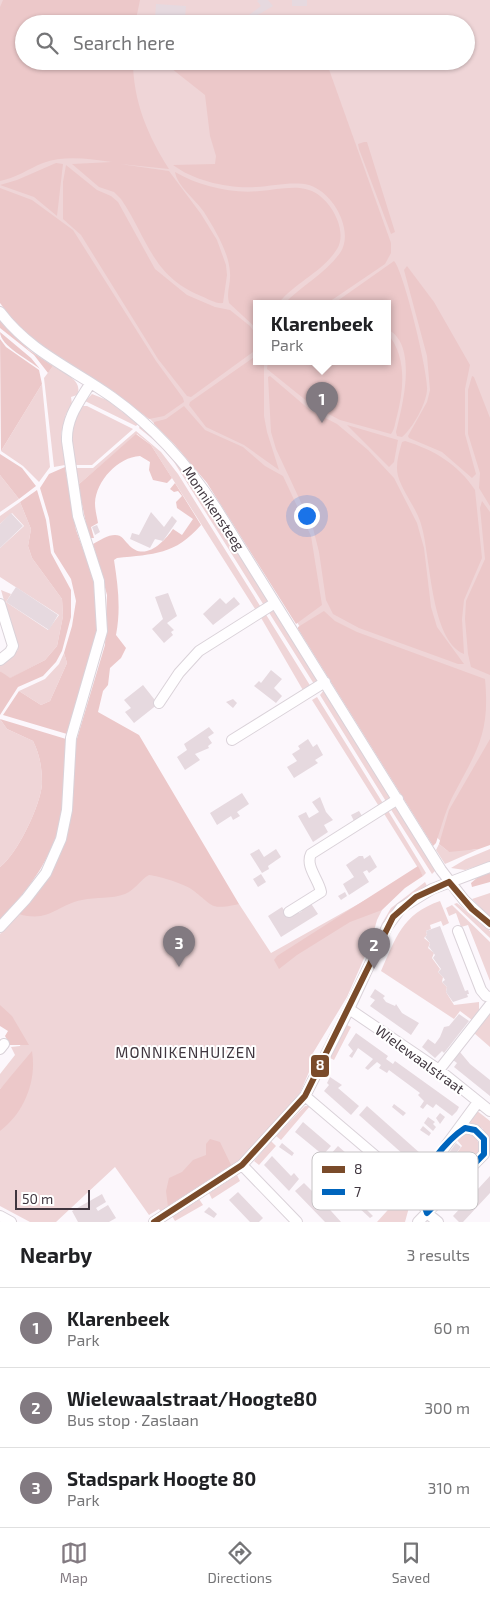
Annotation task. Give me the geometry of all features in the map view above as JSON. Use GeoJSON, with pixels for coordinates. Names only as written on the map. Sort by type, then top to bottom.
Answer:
{"type":"FeatureCollection","features":[{"type":"Feature","properties":{"kind":"street","name":"Monnikensteeg"},"geometry":{"type":"LineString","coordinates":[[0,312],[32,347],[110,396],[142,421],[186,465],[216,508],[449,882],[472,909],[490,924]]}},
{"type":"Feature","properties":{"kind":"street"},"geometry":{"type":"LineString","coordinates":[[0,927],[41,880],[61,839],[68,810],[70,738],[102,631],[99,581],[78,516],[67,441],[68,423],[72,413],[90,384]]}},
{"type":"Feature","properties":{"kind":"street"},"geometry":{"type":"LineString","coordinates":[[159,703],[179,673],[199,651],[275,603]]}},
{"type":"Feature","properties":{"kind":"street"},"geometry":{"type":"LineString","coordinates":[[0,604],[13,646],[10,652],[0,660]]}},
{"type":"Feature","properties":{"kind":"street"},"geometry":{"type":"LineString","coordinates":[[232,740],[324,682]]}},
{"type":"Feature","properties":{"kind":"street"},"geometry":{"type":"LineString","coordinates":[[289,912],[321,892],[310,864],[310,854],[398,799]]}},
{"type":"Feature","properties":{"kind":"street"},"geometry":{"type":"LineString","coordinates":[[157,1221],[242,1165],[305,1096],[393,917],[416,897],[449,882],[490,867]]}},
{"type":"Feature","properties":{"kind":"street"},"geometry":{"type":"LineString","coordinates":[[458,931],[481,990],[486,996],[490,997]]}},
{"type":"Feature","properties":{"kind":"street"},"geometry":{"type":"LineString","coordinates":[[439,1070],[490,1005]]}},
{"type":"Feature","properties":{"kind":"street","name":"Wielewaalstraat"},"geometry":{"type":"LineString","coordinates":[[349,1009],[439,1070],[490,1111]]}},
{"type":"Feature","properties":{"kind":"street"},"geometry":{"type":"LineString","coordinates":[[305,1096],[371,1152]]}},
{"type":"Feature","properties":{"kind":"street"},"geometry":{"type":"LineString","coordinates":[[442,1152],[478,1102]]}},
{"type":"Feature","properties":{"kind":"street"},"geometry":{"type":"LineString","coordinates":[[455,1134],[465,1128],[475,1130],[484,1139],[484,1154],[478,1160]]}},
{"type":"Feature","properties":{"kind":"street"},"geometry":{"type":"LineString","coordinates":[[242,1165],[297,1222]]}},
{"type":"Feature","properties":{"kind":"street"},"geometry":{"type":"LineString","coordinates":[[426,1210],[438,1222]]}},
{"type":"Feature","properties":{"kind":"street"},"geometry":{"type":"LineString","coordinates":[[418,1222],[430,1210]]}},
{"type":"Feature","properties":{"kind":"street"},"geometry":{"type":"LineString","coordinates":[[0,1216],[11,1222]]}},
{"type":"Feature","properties":{"kind":"shaded area"},"geometry":{"type":"Polygon","coordinates":[[[0,0],[490,0],[490,844],[470,850],[479,849],[445,864],[436,850],[439,844],[449,852],[446,847],[417,816],[209,480],[146,415],[0,282],[0,0]]]}},
{"type":"Feature","properties":{"kind":"shaded area"},"geometry":{"type":"Polygon","coordinates":[[[3,0],[140,0],[137,15],[15,15],[15,70],[134,70],[143,118],[169,169],[120,164],[169,171],[201,214],[217,240],[226,265],[227,275],[223,303],[201,296],[185,288],[172,278],[153,255],[121,199],[114,192],[99,187],[72,164],[112,162],[77,158],[60,159],[43,163],[17,176],[0,181],[0,7],[3,0]]]}},
{"type":"Feature","properties":{"kind":"shaded area"},"geometry":{"type":"Polygon","coordinates":[[[173,70],[329,70],[391,243],[391,253],[385,264],[332,300],[288,300],[328,267],[340,253],[344,244],[345,234],[339,213],[326,195],[309,185],[290,184],[235,187],[202,180],[173,165],[215,164],[216,156],[210,136],[205,95],[173,70]]]}},
{"type":"Feature","properties":{"kind":"shaded area"},"geometry":{"type":"Polygon","coordinates":[[[367,142],[395,232],[391,234],[359,149],[358,144],[367,142]]]}},
{"type":"Feature","properties":{"kind":"shaded area"},"geometry":{"type":"Polygon","coordinates":[[[56,163],[63,164],[57,216],[34,197],[0,185],[17,180],[56,163]]]}},
{"type":"Feature","properties":{"kind":"shaded area"},"geometry":{"type":"Polygon","coordinates":[[[66,165],[97,190],[111,196],[118,202],[155,269],[187,295],[215,307],[230,310],[250,326],[253,330],[253,352],[191,397],[187,396],[158,359],[81,235],[63,219],[63,182],[66,165]]]}},
{"type":"Feature","properties":{"kind":"shaded area"},"geometry":{"type":"Polygon","coordinates":[[[175,172],[205,185],[227,190],[249,192],[297,188],[316,193],[330,206],[339,224],[340,241],[337,249],[324,264],[282,300],[253,300],[253,325],[229,303],[230,273],[224,249],[201,207],[183,188],[175,172]]]}},
{"type":"Feature","properties":{"kind":"shaded area"},"geometry":{"type":"Polygon","coordinates":[[[0,188],[32,200],[73,230],[184,402],[164,416],[149,419],[113,391],[50,353],[21,331],[0,303],[0,188]]]}},
{"type":"Feature","properties":{"kind":"shaded area"},"geometry":{"type":"Polygon","coordinates":[[[394,261],[403,282],[415,323],[427,380],[424,402],[410,428],[402,437],[397,436],[396,432],[406,377],[405,362],[403,348],[397,337],[391,332],[391,300],[339,300],[394,261]]]}},
{"type":"Feature","properties":{"kind":"shaded area"},"geometry":{"type":"Polygon","coordinates":[[[407,266],[434,302],[470,365],[465,389],[465,434],[476,474],[472,478],[442,452],[408,436],[427,402],[430,390],[427,356],[404,270],[407,266]]]}},
{"type":"Feature","properties":{"kind":"shaded area"},"geometry":{"type":"Polygon","coordinates":[[[0,319],[29,350],[53,366],[48,373],[34,355],[0,328],[0,319]]]}},
{"type":"Feature","properties":{"kind":"shaded area"},"geometry":{"type":"Polygon","coordinates":[[[0,332],[31,358],[40,369],[10,347],[1,337],[0,332]]]}},
{"type":"Feature","properties":{"kind":"shaded area"},"geometry":{"type":"Polygon","coordinates":[[[0,339],[6,347],[39,370],[42,384],[1,451],[0,339]]]}},
{"type":"Feature","properties":{"kind":"shaded area"},"geometry":{"type":"Polygon","coordinates":[[[391,339],[398,352],[402,373],[401,394],[394,428],[391,434],[340,420],[313,406],[267,369],[268,365],[391,365],[391,339]]]}},
{"type":"Feature","properties":{"kind":"shaded area"},"geometry":{"type":"Polygon","coordinates":[[[253,358],[253,365],[264,365],[264,416],[279,470],[244,445],[206,427],[189,405],[190,402],[253,358]]]}},
{"type":"Feature","properties":{"kind":"shaded area"},"geometry":{"type":"Polygon","coordinates":[[[53,366],[78,385],[77,395],[71,397],[72,404],[66,414],[61,434],[65,465],[54,467],[44,378],[53,366]]]}},
{"type":"Feature","properties":{"kind":"shaded area"},"geometry":{"type":"Polygon","coordinates":[[[270,376],[310,410],[337,424],[368,450],[394,478],[417,523],[424,548],[431,607],[437,627],[464,664],[458,664],[359,628],[333,614],[326,600],[319,552],[313,528],[276,449],[271,432],[268,377],[270,376]]]}},
{"type":"Feature","properties":{"kind":"shaded area"},"geometry":{"type":"Polygon","coordinates":[[[472,376],[490,418],[490,506],[479,488],[480,473],[468,434],[468,390],[472,376]]]}},
{"type":"Feature","properties":{"kind":"shaded area"},"geometry":{"type":"Polygon","coordinates":[[[42,384],[50,467],[39,482],[23,466],[1,451],[42,384]]]}},
{"type":"Feature","properties":{"kind":"shaded area"},"geometry":{"type":"Polygon","coordinates":[[[92,394],[107,400],[138,424],[136,426],[85,401],[92,394]]]}},
{"type":"Feature","properties":{"kind":"shaded area"},"geometry":{"type":"Polygon","coordinates":[[[82,406],[87,406],[133,429],[92,465],[75,465],[74,427],[75,420],[82,406]]]}},
{"type":"Feature","properties":{"kind":"shaded area"},"geometry":{"type":"Polygon","coordinates":[[[184,406],[205,430],[243,447],[265,466],[283,476],[311,536],[322,605],[296,624],[207,483],[175,445],[154,424],[154,422],[166,419],[184,406]]]}},
{"type":"Feature","properties":{"kind":"shaded area"},"geometry":{"type":"Polygon","coordinates":[[[347,425],[398,440],[394,462],[389,467],[347,425]]]}},
{"type":"Feature","properties":{"kind":"shaded area"},"geometry":{"type":"Polygon","coordinates":[[[140,426],[160,445],[139,428],[140,426]]]}},
{"type":"Feature","properties":{"kind":"shaded area"},"geometry":{"type":"Polygon","coordinates":[[[136,431],[161,452],[178,474],[262,609],[257,612],[151,445],[137,434],[78,485],[75,468],[93,468],[136,431]]]}},
{"type":"Feature","properties":{"kind":"shaded area"},"geometry":{"type":"Polygon","coordinates":[[[136,434],[151,445],[172,478],[167,483],[153,480],[149,470],[150,462],[140,456],[132,457],[116,466],[104,479],[96,495],[95,503],[98,523],[91,527],[94,538],[89,538],[78,485],[136,434]]]}},
{"type":"Feature","properties":{"kind":"shaded area"},"geometry":{"type":"Polygon","coordinates":[[[405,441],[426,449],[453,465],[475,490],[482,558],[464,600],[462,619],[464,654],[453,646],[444,632],[438,615],[421,524],[398,476],[398,459],[402,442],[405,441]]]}},
{"type":"Feature","properties":{"kind":"shaded area"},"geometry":{"type":"Polygon","coordinates":[[[160,445],[179,465],[212,509],[270,604],[265,607],[174,462],[160,445]]]}},
{"type":"Feature","properties":{"kind":"shaded area"},"geometry":{"type":"Polygon","coordinates":[[[0,454],[22,468],[36,486],[19,499],[0,475],[0,454]]]}},
{"type":"Feature","properties":{"kind":"shaded area"},"geometry":{"type":"Polygon","coordinates":[[[65,467],[76,530],[95,582],[98,613],[95,642],[67,734],[3,715],[19,691],[41,705],[50,701],[67,663],[64,653],[72,626],[76,601],[71,579],[54,552],[49,518],[40,488],[49,474],[65,467]]]}},
{"type":"Feature","properties":{"kind":"shaded area"},"geometry":{"type":"Polygon","coordinates":[[[0,475],[19,499],[0,512],[0,475]]]}},
{"type":"Feature","properties":{"kind":"shaded area"},"geometry":{"type":"Polygon","coordinates":[[[175,483],[201,525],[173,548],[153,554],[117,558],[114,560],[118,598],[116,635],[126,648],[121,658],[110,668],[108,685],[103,691],[98,712],[139,735],[239,904],[223,907],[213,906],[185,886],[149,875],[132,890],[120,896],[73,902],[46,915],[29,916],[19,914],[49,876],[66,840],[72,811],[76,742],[105,645],[107,595],[93,544],[112,535],[117,535],[134,549],[141,552],[147,551],[159,544],[173,529],[182,535],[193,519],[177,508],[176,502],[182,496],[178,491],[174,492],[170,489],[175,483]]]}},
{"type":"Feature","properties":{"kind":"shaded area"},"geometry":{"type":"Polygon","coordinates":[[[37,490],[46,520],[51,553],[71,590],[71,617],[62,651],[56,662],[43,676],[18,687],[0,715],[0,671],[10,678],[45,660],[57,646],[63,616],[62,599],[32,558],[28,546],[31,529],[20,502],[37,490]]]}},
{"type":"Feature","properties":{"kind":"shaded area"},"geometry":{"type":"Polygon","coordinates":[[[482,501],[490,512],[490,675],[471,667],[465,619],[466,601],[485,559],[480,508],[482,501]]]}},
{"type":"Feature","properties":{"kind":"shaded area"},"geometry":{"type":"Polygon","coordinates":[[[20,502],[31,529],[28,546],[32,558],[62,599],[63,616],[57,646],[45,660],[9,679],[0,671],[0,664],[18,650],[1,590],[11,594],[6,602],[48,630],[59,615],[0,577],[0,548],[24,526],[12,513],[0,524],[0,516],[20,502]]]}},
{"type":"Feature","properties":{"kind":"shaded area"},"geometry":{"type":"Polygon","coordinates":[[[273,608],[318,682],[314,684],[268,611],[273,608]]]}},
{"type":"Feature","properties":{"kind":"shaded area"},"geometry":{"type":"Polygon","coordinates":[[[324,611],[335,621],[357,632],[485,679],[486,713],[484,727],[476,751],[449,804],[436,843],[433,846],[298,629],[298,627],[324,611]]]}},
{"type":"Feature","properties":{"kind":"shaded area"},"geometry":{"type":"Polygon","coordinates":[[[265,613],[311,687],[304,692],[260,616],[265,613]]]}},
{"type":"Feature","properties":{"kind":"shaded area"},"geometry":{"type":"Polygon","coordinates":[[[64,653],[67,663],[50,701],[41,705],[19,691],[45,679],[59,664],[64,653]]]}},
{"type":"Feature","properties":{"kind":"shaded area"},"geometry":{"type":"Polygon","coordinates":[[[324,690],[392,799],[387,803],[320,695],[324,690]]]}},
{"type":"Feature","properties":{"kind":"shaded area"},"geometry":{"type":"Polygon","coordinates":[[[317,697],[384,805],[380,808],[312,700],[317,697]]]}},
{"type":"Feature","properties":{"kind":"shaded area"},"geometry":{"type":"Polygon","coordinates":[[[0,719],[7,729],[33,741],[40,762],[42,784],[41,793],[27,829],[14,852],[0,867],[0,719]]]}},
{"type":"Feature","properties":{"kind":"shaded area"},"geometry":{"type":"Polygon","coordinates":[[[0,719],[66,739],[63,808],[55,840],[32,882],[0,920],[0,867],[14,852],[33,816],[41,793],[42,772],[33,741],[7,729],[0,719]]]}},
{"type":"Feature","properties":{"kind":"shaded area"},"geometry":{"type":"Polygon","coordinates":[[[490,739],[490,845],[479,849],[449,852],[439,844],[449,810],[490,739]]]}},
{"type":"Feature","properties":{"kind":"shaded area"},"geometry":{"type":"Polygon","coordinates":[[[78,798],[236,904],[239,904],[271,953],[378,893],[378,910],[382,910],[370,945],[347,997],[313,1053],[315,1054],[310,1064],[312,1065],[300,1093],[242,1159],[161,1212],[159,1209],[149,1215],[115,1167],[56,1222],[30,1222],[0,1206],[0,1094],[10,1078],[0,1089],[0,1074],[15,1055],[11,1047],[20,1046],[22,1040],[0,1024],[0,934],[52,878],[65,851],[78,798]]]}},
{"type":"Feature","properties":{"kind":"shaded area"},"geometry":{"type":"Polygon","coordinates":[[[395,805],[436,870],[432,874],[390,808],[395,805]]]}},
{"type":"Feature","properties":{"kind":"shaded area"},"geometry":{"type":"Polygon","coordinates":[[[387,809],[426,873],[423,876],[383,812],[387,809]]]}},
{"type":"Feature","properties":{"kind":"shaded area"},"geometry":{"type":"Polygon","coordinates":[[[490,849],[490,862],[465,870],[451,868],[466,859],[490,849]]]}},
{"type":"Feature","properties":{"kind":"shaded area"},"geometry":{"type":"Polygon","coordinates":[[[418,866],[423,876],[405,888],[382,910],[350,922],[297,955],[279,969],[274,960],[277,956],[418,866]]]}},
{"type":"Feature","properties":{"kind":"shaded area"},"geometry":{"type":"Polygon","coordinates":[[[490,873],[490,882],[472,887],[471,883],[478,877],[490,873]]]}},
{"type":"Feature","properties":{"kind":"shaded area"},"geometry":{"type":"Polygon","coordinates":[[[425,882],[427,886],[399,903],[381,925],[391,908],[425,882]]]}},
{"type":"Feature","properties":{"kind":"shaded area"},"geometry":{"type":"Polygon","coordinates":[[[490,893],[490,917],[472,899],[490,893]]]}},
{"type":"Feature","properties":{"kind":"shaded area"},"geometry":{"type":"Polygon","coordinates":[[[440,901],[449,923],[443,926],[441,921],[430,925],[431,929],[426,931],[427,935],[424,938],[430,943],[428,948],[434,953],[432,958],[440,969],[438,972],[443,977],[442,982],[447,987],[446,992],[454,1005],[479,1002],[479,1011],[472,1020],[460,1011],[454,1019],[381,971],[396,938],[409,920],[427,906],[440,901]]]}},
{"type":"Feature","properties":{"kind":"shaded area"},"geometry":{"type":"Polygon","coordinates":[[[457,903],[490,931],[490,938],[454,904],[457,903]]]}},
{"type":"Feature","properties":{"kind":"shaded area"},"geometry":{"type":"Polygon","coordinates":[[[452,905],[490,942],[490,981],[468,925],[461,927],[456,913],[449,916],[446,908],[452,905]]]}},
{"type":"Feature","properties":{"kind":"shaded area"},"geometry":{"type":"Polygon","coordinates":[[[0,1005],[12,1016],[29,1045],[10,1045],[5,1036],[8,1031],[0,1026],[0,1005]]]}},
{"type":"Feature","properties":{"kind":"shaded area"},"geometry":{"type":"Polygon","coordinates":[[[490,1013],[490,1047],[474,1033],[490,1013]]]}},
{"type":"Feature","properties":{"kind":"shaded area"},"geometry":{"type":"Polygon","coordinates":[[[347,1025],[351,1027],[334,1060],[330,1058],[347,1025]]]}},
{"type":"Feature","properties":{"kind":"shaded area"},"geometry":{"type":"Polygon","coordinates":[[[32,1051],[32,1074],[27,1096],[16,1115],[0,1131],[0,1089],[32,1051]]]}},
{"type":"Feature","properties":{"kind":"shaded area"},"geometry":{"type":"Polygon","coordinates":[[[305,1106],[310,1106],[281,1140],[276,1136],[305,1106]]]}},
{"type":"Feature","properties":{"kind":"shaded area"},"geometry":{"type":"Polygon","coordinates":[[[476,1110],[490,1121],[490,1144],[482,1128],[467,1124],[476,1110]]]}},
{"type":"Feature","properties":{"kind":"shaded area"},"geometry":{"type":"Polygon","coordinates":[[[466,1132],[473,1135],[477,1139],[480,1152],[478,1154],[478,1152],[457,1152],[462,1146],[457,1140],[466,1132]]]}},
{"type":"Feature","properties":{"kind":"shaded area"},"geometry":{"type":"Polygon","coordinates":[[[210,1139],[220,1142],[232,1167],[168,1207],[166,1191],[169,1178],[182,1172],[193,1160],[206,1155],[206,1144],[210,1139]]]}},
{"type":"Feature","properties":{"kind":"shaded area"},"geometry":{"type":"Polygon","coordinates":[[[271,1141],[276,1146],[259,1165],[254,1161],[271,1141]]]}},
{"type":"Feature","properties":{"kind":"shaded area"},"geometry":{"type":"Polygon","coordinates":[[[237,1175],[240,1181],[212,1199],[209,1193],[237,1175]]]}},
{"type":"Feature","properties":{"kind":"shaded area"},"geometry":{"type":"Polygon","coordinates":[[[199,1199],[203,1205],[175,1221],[172,1216],[199,1199]]]}},
{"type":"Feature","properties":{"kind":"shaded area"},"geometry":{"type":"Polygon","coordinates":[[[388,1210],[408,1210],[405,1222],[377,1222],[388,1210]]]}},
{"type":"Feature","properties":{"kind":"building"},"geometry":{"type":"Polygon","coordinates":[[[268,0],[273,6],[258,15],[249,15],[261,6],[257,1],[268,0]]]}},
{"type":"Feature","properties":{"kind":"building"},"geometry":{"type":"Polygon","coordinates":[[[292,0],[307,0],[307,6],[292,6],[292,0]]]}},
{"type":"Feature","properties":{"kind":"building"},"geometry":{"type":"Polygon","coordinates":[[[156,4],[186,6],[185,15],[155,15],[156,4]]]}},
{"type":"Feature","properties":{"kind":"building"},"geometry":{"type":"Polygon","coordinates":[[[151,512],[164,527],[172,516],[177,521],[163,541],[155,539],[150,548],[130,539],[132,533],[139,535],[151,512]]]}},
{"type":"Feature","properties":{"kind":"building"},"geometry":{"type":"Polygon","coordinates":[[[11,513],[23,526],[0,548],[0,524],[11,513]]]}},
{"type":"Feature","properties":{"kind":"building"},"geometry":{"type":"Polygon","coordinates":[[[97,525],[100,532],[95,535],[92,527],[97,525]]]}},
{"type":"Feature","properties":{"kind":"building"},"geometry":{"type":"Polygon","coordinates":[[[16,587],[58,615],[49,630],[6,602],[16,587]]]}},
{"type":"Feature","properties":{"kind":"building"},"geometry":{"type":"Polygon","coordinates":[[[168,593],[177,616],[167,623],[174,630],[171,632],[173,635],[164,643],[152,629],[163,619],[155,597],[168,593]]]}},
{"type":"Feature","properties":{"kind":"building"},"geometry":{"type":"Polygon","coordinates":[[[234,597],[240,604],[213,625],[203,614],[220,598],[226,604],[234,597]]]}},
{"type":"Feature","properties":{"kind":"building"},"geometry":{"type":"Polygon","coordinates":[[[271,670],[282,679],[274,688],[282,696],[276,703],[254,686],[259,681],[261,683],[271,670]]]}},
{"type":"Feature","properties":{"kind":"building"},"geometry":{"type":"Polygon","coordinates":[[[143,685],[158,704],[134,723],[125,712],[131,708],[124,700],[143,685]]]}},
{"type":"Feature","properties":{"kind":"building"},"geometry":{"type":"Polygon","coordinates":[[[233,699],[237,703],[233,708],[226,702],[233,699]]]}},
{"type":"Feature","properties":{"kind":"building"},"geometry":{"type":"Polygon","coordinates":[[[209,727],[214,733],[208,737],[212,743],[208,746],[209,748],[195,754],[200,760],[185,770],[177,757],[187,750],[184,744],[209,727]]]}},
{"type":"Feature","properties":{"kind":"building"},"geometry":{"type":"Polygon","coordinates":[[[308,739],[313,747],[317,744],[323,755],[315,760],[318,763],[294,778],[287,767],[297,761],[292,754],[300,749],[298,746],[308,739]]]}},
{"type":"Feature","properties":{"kind":"building"},"geometry":{"type":"Polygon","coordinates":[[[242,793],[249,804],[237,812],[240,816],[233,820],[231,816],[217,825],[210,813],[242,793]]]}},
{"type":"Feature","properties":{"kind":"building"},"geometry":{"type":"Polygon","coordinates":[[[320,797],[326,812],[333,820],[324,825],[328,832],[313,842],[298,816],[306,812],[309,818],[319,812],[312,802],[320,797]]]}},
{"type":"Feature","properties":{"kind":"building"},"geometry":{"type":"Polygon","coordinates":[[[359,811],[362,816],[354,821],[351,815],[359,811]]]}},
{"type":"Feature","properties":{"kind":"building"},"geometry":{"type":"Polygon","coordinates":[[[259,849],[264,857],[276,849],[281,857],[262,873],[250,854],[259,849]]]}},
{"type":"Feature","properties":{"kind":"building"},"geometry":{"type":"Polygon","coordinates":[[[370,855],[377,867],[369,873],[367,870],[363,872],[369,882],[349,895],[343,884],[354,877],[346,865],[359,856],[363,856],[364,859],[370,855]]]}},
{"type":"Feature","properties":{"kind":"building"},"geometry":{"type":"Polygon","coordinates":[[[261,874],[266,882],[258,887],[253,879],[261,874]]]}},
{"type":"Feature","properties":{"kind":"building"},"geometry":{"type":"Polygon","coordinates":[[[345,892],[347,896],[341,900],[338,896],[345,892]]]}},
{"type":"Feature","properties":{"kind":"building"},"geometry":{"type":"Polygon","coordinates":[[[310,902],[318,914],[281,937],[268,916],[282,907],[288,916],[297,910],[299,913],[302,911],[300,908],[310,902]]]}},
{"type":"Feature","properties":{"kind":"building"},"geometry":{"type":"Polygon","coordinates":[[[440,926],[465,991],[468,990],[469,994],[467,994],[468,997],[453,1002],[446,992],[447,987],[442,982],[445,980],[438,972],[441,969],[433,958],[435,955],[425,937],[427,935],[426,931],[440,926]]]}},
{"type":"Feature","properties":{"kind":"building"},"geometry":{"type":"Polygon","coordinates":[[[375,989],[385,996],[383,998],[386,1002],[395,1006],[396,1004],[402,1013],[419,1023],[411,1035],[370,1006],[375,1000],[370,997],[375,989]]]}},
{"type":"Feature","properties":{"kind":"building"},"geometry":{"type":"Polygon","coordinates":[[[459,1014],[469,1021],[444,1053],[442,1051],[435,1058],[422,1047],[428,1039],[435,1044],[444,1027],[449,1026],[459,1014]]]}},
{"type":"Feature","properties":{"kind":"building"},"geometry":{"type":"Polygon","coordinates":[[[356,1033],[388,1056],[386,1059],[393,1064],[395,1061],[459,1107],[457,1111],[452,1116],[436,1104],[433,1108],[427,1104],[423,1109],[420,1107],[424,1101],[418,1095],[420,1093],[389,1070],[387,1073],[379,1068],[381,1065],[377,1062],[368,1070],[365,1068],[373,1059],[358,1048],[352,1058],[349,1056],[353,1051],[348,1045],[356,1033]]]}},
{"type":"Feature","properties":{"kind":"building"},"geometry":{"type":"Polygon","coordinates":[[[460,1052],[470,1064],[490,1080],[490,1096],[454,1067],[457,1063],[453,1060],[460,1052]]]}},
{"type":"Feature","properties":{"kind":"building"},"geometry":{"type":"Polygon","coordinates":[[[330,1077],[342,1085],[338,1088],[359,1106],[351,1115],[324,1091],[329,1085],[327,1083],[330,1077]]]}},
{"type":"Feature","properties":{"kind":"building"},"geometry":{"type":"Polygon","coordinates":[[[394,1104],[406,1113],[403,1116],[392,1107],[394,1104]]]}},
{"type":"Feature","properties":{"kind":"building"},"geometry":{"type":"Polygon","coordinates":[[[367,1106],[419,1152],[401,1152],[359,1115],[367,1106]]]}},
{"type":"Feature","properties":{"kind":"building"},"geometry":{"type":"Polygon","coordinates":[[[440,1113],[445,1117],[440,1124],[436,1118],[440,1113]]]}},
{"type":"Feature","properties":{"kind":"building"},"geometry":{"type":"Polygon","coordinates":[[[428,1117],[435,1122],[433,1124],[436,1127],[433,1131],[424,1123],[428,1117]]]}},
{"type":"Feature","properties":{"kind":"building"},"geometry":{"type":"Polygon","coordinates":[[[303,1122],[331,1146],[326,1152],[319,1152],[295,1132],[303,1122]]]}},
{"type":"Feature","properties":{"kind":"building"},"geometry":{"type":"Polygon","coordinates":[[[423,1126],[431,1133],[429,1136],[420,1130],[423,1126]]]}},
{"type":"Feature","properties":{"kind":"building"},"geometry":{"type":"Polygon","coordinates":[[[282,1143],[294,1153],[292,1156],[279,1147],[282,1143]]]}},
{"type":"Feature","properties":{"kind":"building"},"geometry":{"type":"Polygon","coordinates":[[[456,1143],[461,1147],[457,1152],[449,1152],[456,1143]]]}},
{"type":"Feature","properties":{"kind":"building"},"geometry":{"type":"Polygon","coordinates":[[[338,1146],[345,1152],[333,1152],[338,1146]]]}},
{"type":"Feature","properties":{"kind":"building"},"geometry":{"type":"Polygon","coordinates":[[[272,1156],[291,1176],[294,1173],[299,1179],[289,1191],[264,1165],[272,1156]]]}},
{"type":"Feature","properties":{"kind":"building"},"geometry":{"type":"Polygon","coordinates":[[[490,1176],[490,1193],[478,1206],[478,1189],[490,1176]]]}},
{"type":"Feature","properties":{"kind":"building"},"geometry":{"type":"Polygon","coordinates":[[[304,1183],[312,1191],[312,1209],[295,1191],[304,1183]]]}},
{"type":"Feature","properties":{"kind":"building"},"geometry":{"type":"Polygon","coordinates":[[[238,1192],[263,1218],[259,1222],[250,1222],[229,1200],[238,1192]]]}},
{"type":"Feature","properties":{"kind":"building"},"geometry":{"type":"Polygon","coordinates":[[[102,1194],[106,1202],[96,1208],[98,1211],[108,1205],[116,1218],[109,1222],[78,1222],[72,1211],[102,1194]]]}},
{"type":"Feature","properties":{"kind":"building"},"geometry":{"type":"Polygon","coordinates":[[[209,1207],[217,1214],[214,1218],[204,1212],[209,1207]]]}},
{"type":"Feature","properties":{"kind":"building"},"geometry":{"type":"Polygon","coordinates":[[[313,1210],[330,1210],[341,1222],[325,1222],[313,1210]]]}},
{"type":"Feature","properties":{"kind":"building"},"geometry":{"type":"Polygon","coordinates":[[[361,1210],[367,1210],[373,1216],[370,1218],[361,1210]]]}},
{"type":"Feature","properties":{"kind":"building"},"geometry":{"type":"Polygon","coordinates":[[[459,1210],[474,1210],[463,1222],[459,1222],[453,1216],[459,1210]]]}},
{"type":"Feature","properties":{"kind":"transit line","name":"8"},"geometry":{"type":"LineString","coordinates":[[449,882],[472,909],[490,924]]}},
{"type":"Feature","properties":{"kind":"transit line","name":"8"},"geometry":{"type":"LineString","coordinates":[[154,1222],[242,1165],[305,1096],[393,917],[416,897],[449,882]]}},
{"type":"Feature","properties":{"kind":"transit line","name":"7"},"geometry":{"type":"LineString","coordinates":[[465,1128],[475,1130],[484,1139],[484,1154],[478,1160]]}},
{"type":"Feature","properties":{"kind":"transit line","name":"7"},"geometry":{"type":"LineString","coordinates":[[439,1152],[465,1128]]}},
{"type":"Feature","properties":{"kind":"transit line","name":"7"},"geometry":{"type":"LineString","coordinates":[[426,1210],[427,1213],[430,1210]]}},
{"type":"Feature","properties":{"kind":"place","name":"Klarenbeek"},"geometry":{"type":"Point","coordinates":[322,423]}},
{"type":"Feature","properties":{"kind":"place","name":"Stadspark Hoogte 80"},"geometry":{"type":"Point","coordinates":[179,967]}},
{"type":"Feature","properties":{"kind":"place","name":"Wielewaalstraat/Hoogte80"},"geometry":{"type":"Point","coordinates":[374,969]}},
{"type":"Feature","properties":{"kind":"district","name":"MONNIKENHUIZEN"},"geometry":{"type":"Point","coordinates":[186,1052]}}]}
